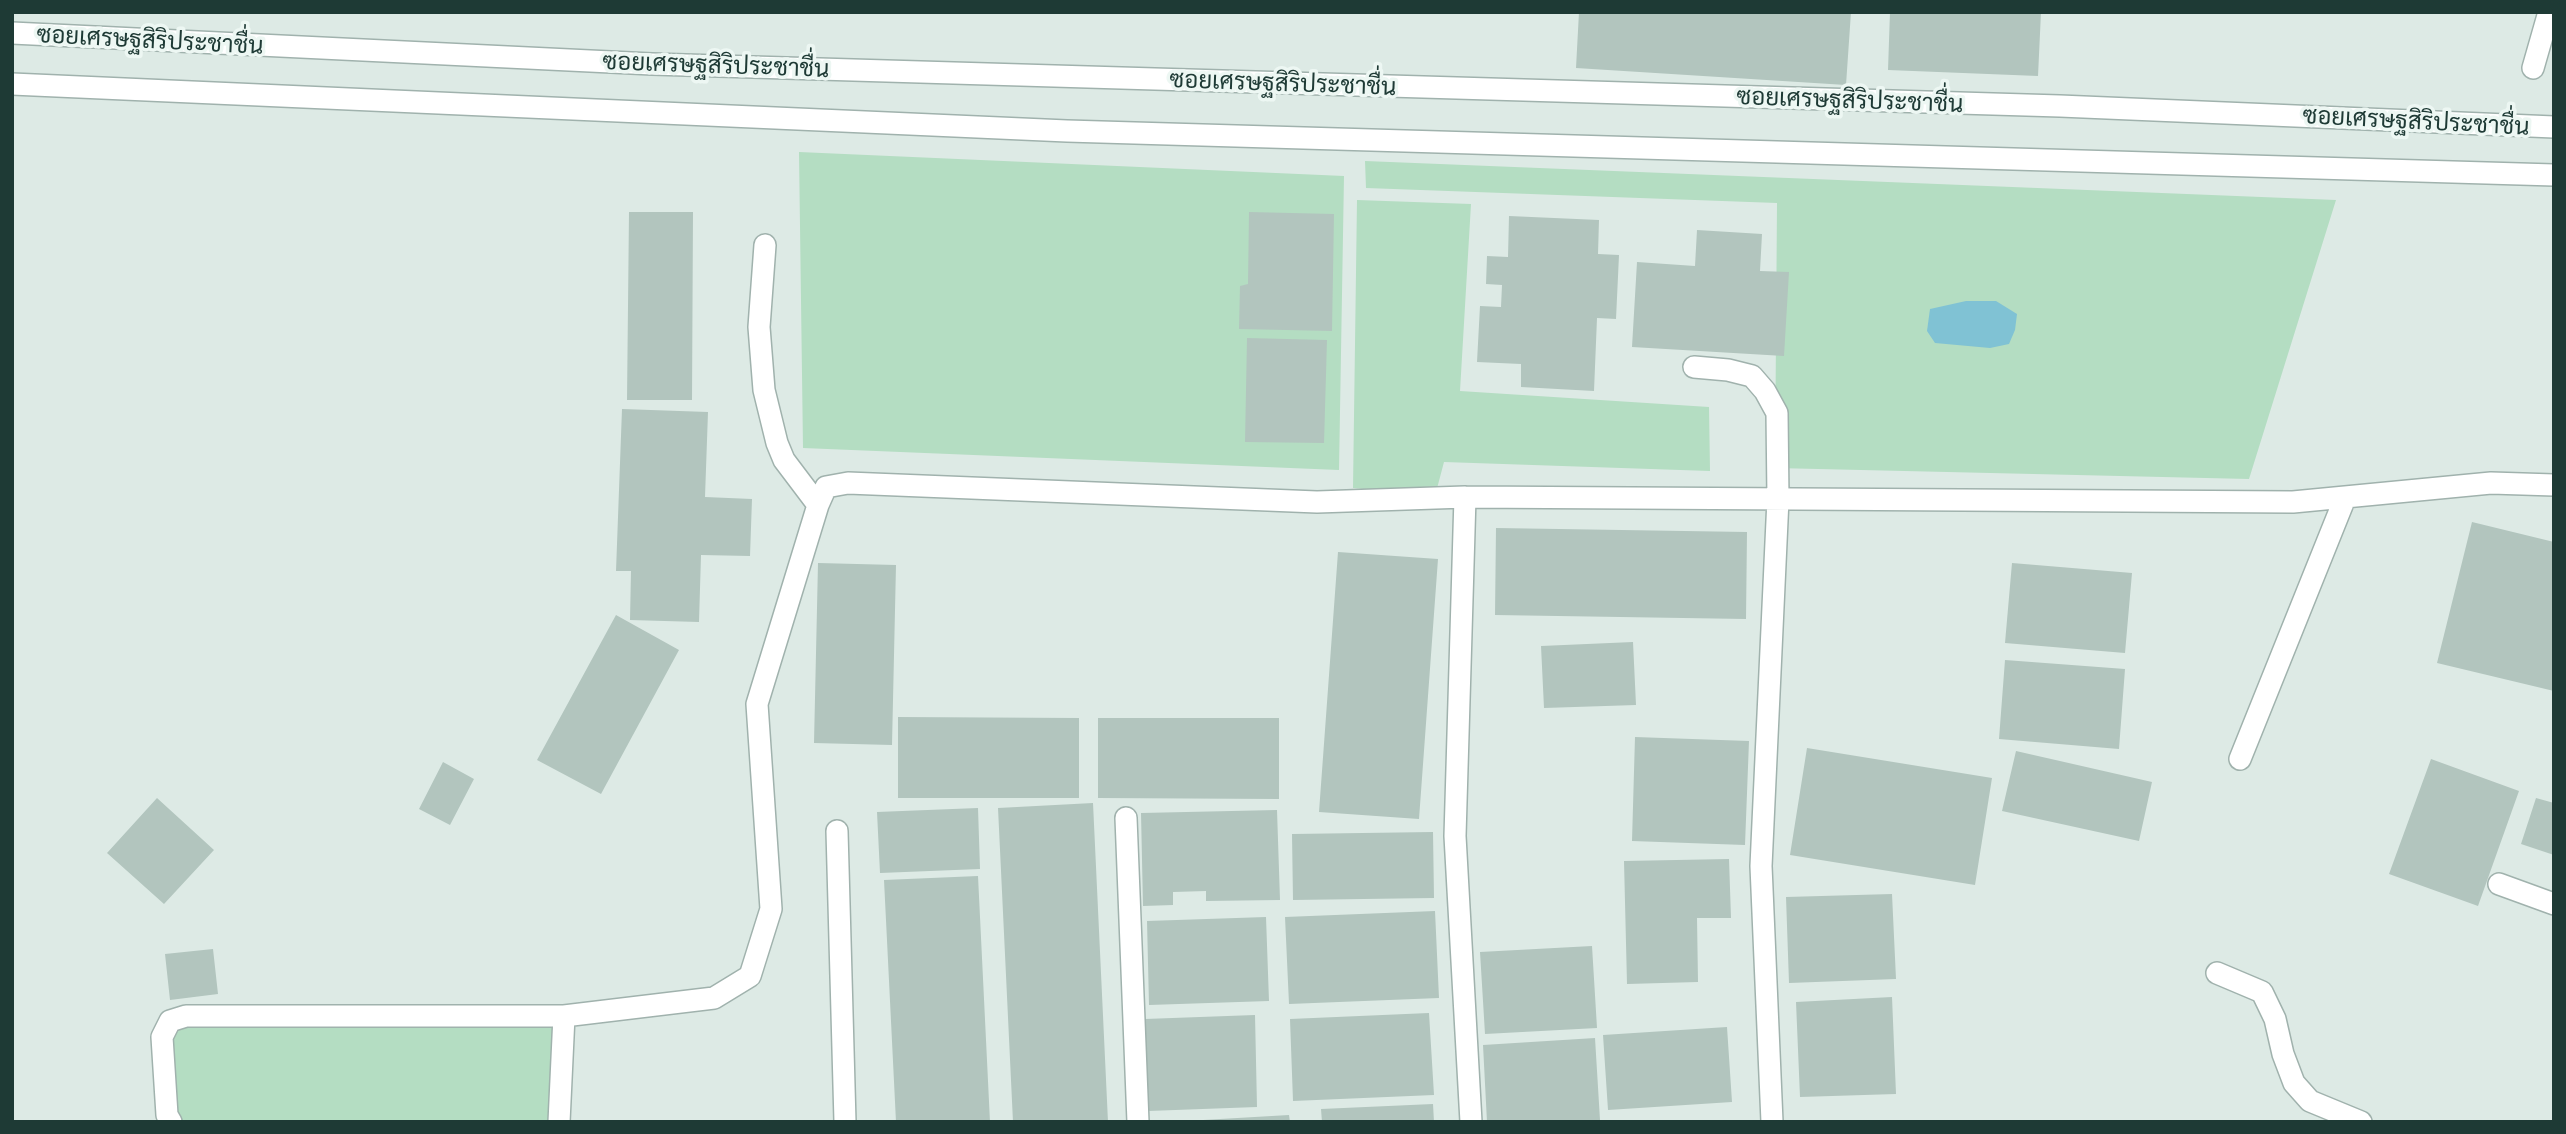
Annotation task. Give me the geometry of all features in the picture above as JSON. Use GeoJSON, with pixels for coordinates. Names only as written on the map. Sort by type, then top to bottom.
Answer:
{"type":"FeatureCollection","features":[{"type":"Feature","properties":{"kind":"street"},"geometry":{"type":"LineString","coordinates":[[2533,68],[2549,12]]}},
{"type":"Feature","properties":{"kind":"street","name":"ซอยเศรษฐสิริประชาชื่น"},"geometry":{"type":"LineString","coordinates":[[12,33],[652,64],[2046,106],[2554,127]]}},
{"type":"Feature","properties":{"kind":"street","name":"ซอยเศรษฐสิริประชาชื่น"},"geometry":{"type":"LineString","coordinates":[[12,84],[1081,131],[2554,175]]}},
{"type":"Feature","properties":{"kind":"street"},"geometry":{"type":"LineString","coordinates":[[765,245],[759,327],[764,390],[776,443],[784,460],[818,505]]}},
{"type":"Feature","properties":{"kind":"street"},"geometry":{"type":"LineString","coordinates":[[1694,367],[1728,370],[1752,376],[1765,391],[1777,413],[1778,499],[1761,866],[1772,1122]]}},
{"type":"Feature","properties":{"kind":"street"},"geometry":{"type":"LineString","coordinates":[[171,1122],[167,1115],[162,1037],[170,1021],[186,1016],[564,1016],[714,998],[750,976],[771,909],[757,704],[818,505],[826,487],[848,483],[1317,502],[1465,497],[2293,502],[2491,482],[2554,485]]}},
{"type":"Feature","properties":{"kind":"street"},"geometry":{"type":"LineString","coordinates":[[1465,497],[1455,836],[1471,1122]]}},
{"type":"Feature","properties":{"kind":"street"},"geometry":{"type":"LineString","coordinates":[[2240,759],[2345,498]]}},
{"type":"Feature","properties":{"kind":"street"},"geometry":{"type":"LineString","coordinates":[[1126,818],[1138,1122]]}},
{"type":"Feature","properties":{"kind":"street"},"geometry":{"type":"LineString","coordinates":[[837,831],[845,1122]]}},
{"type":"Feature","properties":{"kind":"street"},"geometry":{"type":"LineString","coordinates":[[2499,884],[2554,904]]}},
{"type":"Feature","properties":{"kind":"street"},"geometry":{"type":"LineString","coordinates":[[2217,974],[2262,992],[2275,1019],[2283,1054],[2294,1083],[2310,1101],[2361,1122]]}},
{"type":"Feature","properties":{"kind":"street"},"geometry":{"type":"LineString","coordinates":[[559,1122],[564,1016]]}},
{"type":"Feature","properties":{"kind":"green space"},"geometry":{"type":"Polygon","coordinates":[[[799,152],[1344,176],[1339,470],[803,448],[799,152]]]}},
{"type":"Feature","properties":{"kind":"green space"},"geometry":{"type":"Polygon","coordinates":[[[1365,161],[2336,200],[2249,479],[1775,468],[1777,203],[1366,188],[1365,161]]]}},
{"type":"Feature","properties":{"kind":"green space"},"geometry":{"type":"Polygon","coordinates":[[[1357,200],[1471,204],[1460,391],[1709,407],[1710,471],[1444,462],[1435,496],[1353,488],[1357,200]]]}},
{"type":"Feature","properties":{"kind":"green space"},"geometry":{"type":"Polygon","coordinates":[[[559,1020],[559,1122],[169,1122],[166,1023],[559,1020]]]}},
{"type":"Feature","properties":{"kind":"water"},"geometry":{"type":"Polygon","coordinates":[[[1966,301],[1996,301],[2017,314],[2015,330],[2009,344],[1990,348],[1935,343],[1927,331],[1930,309],[1966,301]]]}},
{"type":"Feature","properties":{"kind":"building"},"geometry":{"type":"Polygon","coordinates":[[[1579,12],[1851,12],[1846,85],[1576,68],[1579,12]]]}},
{"type":"Feature","properties":{"kind":"building"},"geometry":{"type":"Polygon","coordinates":[[[1890,12],[2041,12],[2038,76],[1888,70],[1890,12]]]}},
{"type":"Feature","properties":{"kind":"building"},"geometry":{"type":"Polygon","coordinates":[[[629,212],[693,212],[692,400],[627,400],[629,212]]]}},
{"type":"Feature","properties":{"kind":"building"},"geometry":{"type":"Polygon","coordinates":[[[1249,212],[1334,214],[1332,331],[1239,329],[1240,286],[1248,284],[1249,212]]]}},
{"type":"Feature","properties":{"kind":"building"},"geometry":{"type":"Polygon","coordinates":[[[1509,216],[1599,220],[1598,254],[1619,255],[1616,319],[1597,318],[1594,391],[1521,387],[1521,364],[1477,362],[1480,306],[1501,307],[1502,285],[1486,284],[1487,256],[1508,257],[1509,216]]]}},
{"type":"Feature","properties":{"kind":"building"},"geometry":{"type":"Polygon","coordinates":[[[1697,230],[1762,234],[1760,271],[1789,272],[1784,356],[1632,347],[1637,262],[1695,266],[1697,230]]]}},
{"type":"Feature","properties":{"kind":"building"},"geometry":{"type":"Polygon","coordinates":[[[1247,338],[1327,340],[1324,443],[1245,442],[1247,338]]]}},
{"type":"Feature","properties":{"kind":"building"},"geometry":{"type":"Polygon","coordinates":[[[622,409],[708,412],[705,497],[752,499],[750,556],[701,555],[699,622],[630,620],[631,571],[616,571],[622,409]]]}},
{"type":"Feature","properties":{"kind":"building"},"geometry":{"type":"Polygon","coordinates":[[[2472,522],[2554,542],[2554,691],[2437,663],[2472,522]]]}},
{"type":"Feature","properties":{"kind":"building"},"geometry":{"type":"Polygon","coordinates":[[[1496,528],[1747,532],[1746,619],[1495,615],[1496,528]]]}},
{"type":"Feature","properties":{"kind":"building"},"geometry":{"type":"Polygon","coordinates":[[[1338,552],[1438,559],[1419,819],[1319,812],[1338,552]]]}},
{"type":"Feature","properties":{"kind":"building"},"geometry":{"type":"Polygon","coordinates":[[[818,563],[896,565],[892,745],[814,743],[818,563]]]}},
{"type":"Feature","properties":{"kind":"building"},"geometry":{"type":"Polygon","coordinates":[[[2012,563],[2132,573],[2125,653],[2005,643],[2012,563]]]}},
{"type":"Feature","properties":{"kind":"building"},"geometry":{"type":"Polygon","coordinates":[[[616,615],[679,650],[601,794],[537,760],[616,615]]]}},
{"type":"Feature","properties":{"kind":"building"},"geometry":{"type":"Polygon","coordinates":[[[1633,642],[1636,705],[1544,708],[1541,646],[1633,642]]]}},
{"type":"Feature","properties":{"kind":"building"},"geometry":{"type":"Polygon","coordinates":[[[2005,660],[2125,669],[2119,749],[1999,739],[2005,660]]]}},
{"type":"Feature","properties":{"kind":"building"},"geometry":{"type":"Polygon","coordinates":[[[898,717],[1079,718],[1079,798],[898,798],[898,717]]]}},
{"type":"Feature","properties":{"kind":"building"},"geometry":{"type":"Polygon","coordinates":[[[1098,718],[1279,718],[1279,799],[1098,798],[1098,718]]]}},
{"type":"Feature","properties":{"kind":"building"},"geometry":{"type":"Polygon","coordinates":[[[1635,737],[1749,741],[1745,845],[1632,841],[1635,737]]]}},
{"type":"Feature","properties":{"kind":"building"},"geometry":{"type":"Polygon","coordinates":[[[1807,748],[1992,778],[1975,885],[1790,855],[1807,748]]]}},
{"type":"Feature","properties":{"kind":"building"},"geometry":{"type":"Polygon","coordinates":[[[2016,751],[2152,782],[2139,841],[2002,811],[2016,751]]]}},
{"type":"Feature","properties":{"kind":"building"},"geometry":{"type":"Polygon","coordinates":[[[2431,759],[2519,791],[2478,906],[2389,874],[2431,759]]]}},
{"type":"Feature","properties":{"kind":"building"},"geometry":{"type":"Polygon","coordinates":[[[443,762],[474,779],[450,825],[419,809],[443,762]]]}},
{"type":"Feature","properties":{"kind":"building"},"geometry":{"type":"Polygon","coordinates":[[[157,798],[214,850],[164,904],[107,853],[157,798]]]}},
{"type":"Feature","properties":{"kind":"building"},"geometry":{"type":"Polygon","coordinates":[[[2536,798],[2554,803],[2554,855],[2521,844],[2536,798]]]}},
{"type":"Feature","properties":{"kind":"building"},"geometry":{"type":"Polygon","coordinates":[[[1093,803],[1108,1122],[1013,1122],[998,808],[1093,803]]]}},
{"type":"Feature","properties":{"kind":"building"},"geometry":{"type":"Polygon","coordinates":[[[978,808],[980,869],[880,873],[877,812],[978,808]]]}},
{"type":"Feature","properties":{"kind":"building"},"geometry":{"type":"Polygon","coordinates":[[[1277,810],[1280,900],[1206,901],[1206,891],[1173,892],[1173,905],[1143,906],[1141,813],[1277,810]]]}},
{"type":"Feature","properties":{"kind":"building"},"geometry":{"type":"Polygon","coordinates":[[[1433,832],[1434,898],[1293,900],[1292,834],[1433,832]]]}},
{"type":"Feature","properties":{"kind":"building"},"geometry":{"type":"Polygon","coordinates":[[[1729,859],[1731,918],[1697,918],[1698,982],[1627,984],[1624,861],[1729,859]]]}},
{"type":"Feature","properties":{"kind":"building"},"geometry":{"type":"Polygon","coordinates":[[[978,876],[990,1122],[896,1122],[884,880],[978,876]]]}},
{"type":"Feature","properties":{"kind":"building"},"geometry":{"type":"Polygon","coordinates":[[[1892,894],[1896,979],[1789,983],[1786,897],[1892,894]]]}},
{"type":"Feature","properties":{"kind":"building"},"geometry":{"type":"Polygon","coordinates":[[[1435,911],[1439,998],[1289,1004],[1285,917],[1435,911]]]}},
{"type":"Feature","properties":{"kind":"building"},"geometry":{"type":"Polygon","coordinates":[[[1266,917],[1269,1001],[1149,1005],[1147,921],[1266,917]]]}},
{"type":"Feature","properties":{"kind":"building"},"geometry":{"type":"Polygon","coordinates":[[[1592,946],[1597,1028],[1485,1034],[1480,952],[1592,946]]]}},
{"type":"Feature","properties":{"kind":"building"},"geometry":{"type":"Polygon","coordinates":[[[213,949],[218,994],[170,1000],[165,954],[213,949]]]}},
{"type":"Feature","properties":{"kind":"building"},"geometry":{"type":"Polygon","coordinates":[[[1892,997],[1896,1094],[1800,1097],[1796,1002],[1892,997]]]}},
{"type":"Feature","properties":{"kind":"building"},"geometry":{"type":"Polygon","coordinates":[[[1429,1013],[1434,1095],[1293,1101],[1290,1019],[1429,1013]]]}},
{"type":"Feature","properties":{"kind":"building"},"geometry":{"type":"Polygon","coordinates":[[[1255,1015],[1257,1107],[1148,1111],[1145,1019],[1255,1015]]]}},
{"type":"Feature","properties":{"kind":"building"},"geometry":{"type":"Polygon","coordinates":[[[1727,1027],[1732,1102],[1608,1110],[1603,1035],[1727,1027]]]}},
{"type":"Feature","properties":{"kind":"building"},"geometry":{"type":"Polygon","coordinates":[[[1595,1038],[1600,1120],[1487,1122],[1483,1045],[1595,1038]]]}},
{"type":"Feature","properties":{"kind":"building"},"geometry":{"type":"Polygon","coordinates":[[[1433,1104],[1434,1122],[1322,1122],[1321,1109],[1433,1104]]]}},
{"type":"Feature","properties":{"kind":"building"},"geometry":{"type":"Polygon","coordinates":[[[1289,1115],[1290,1122],[1203,1122],[1203,1120],[1289,1115]]]}}]}
